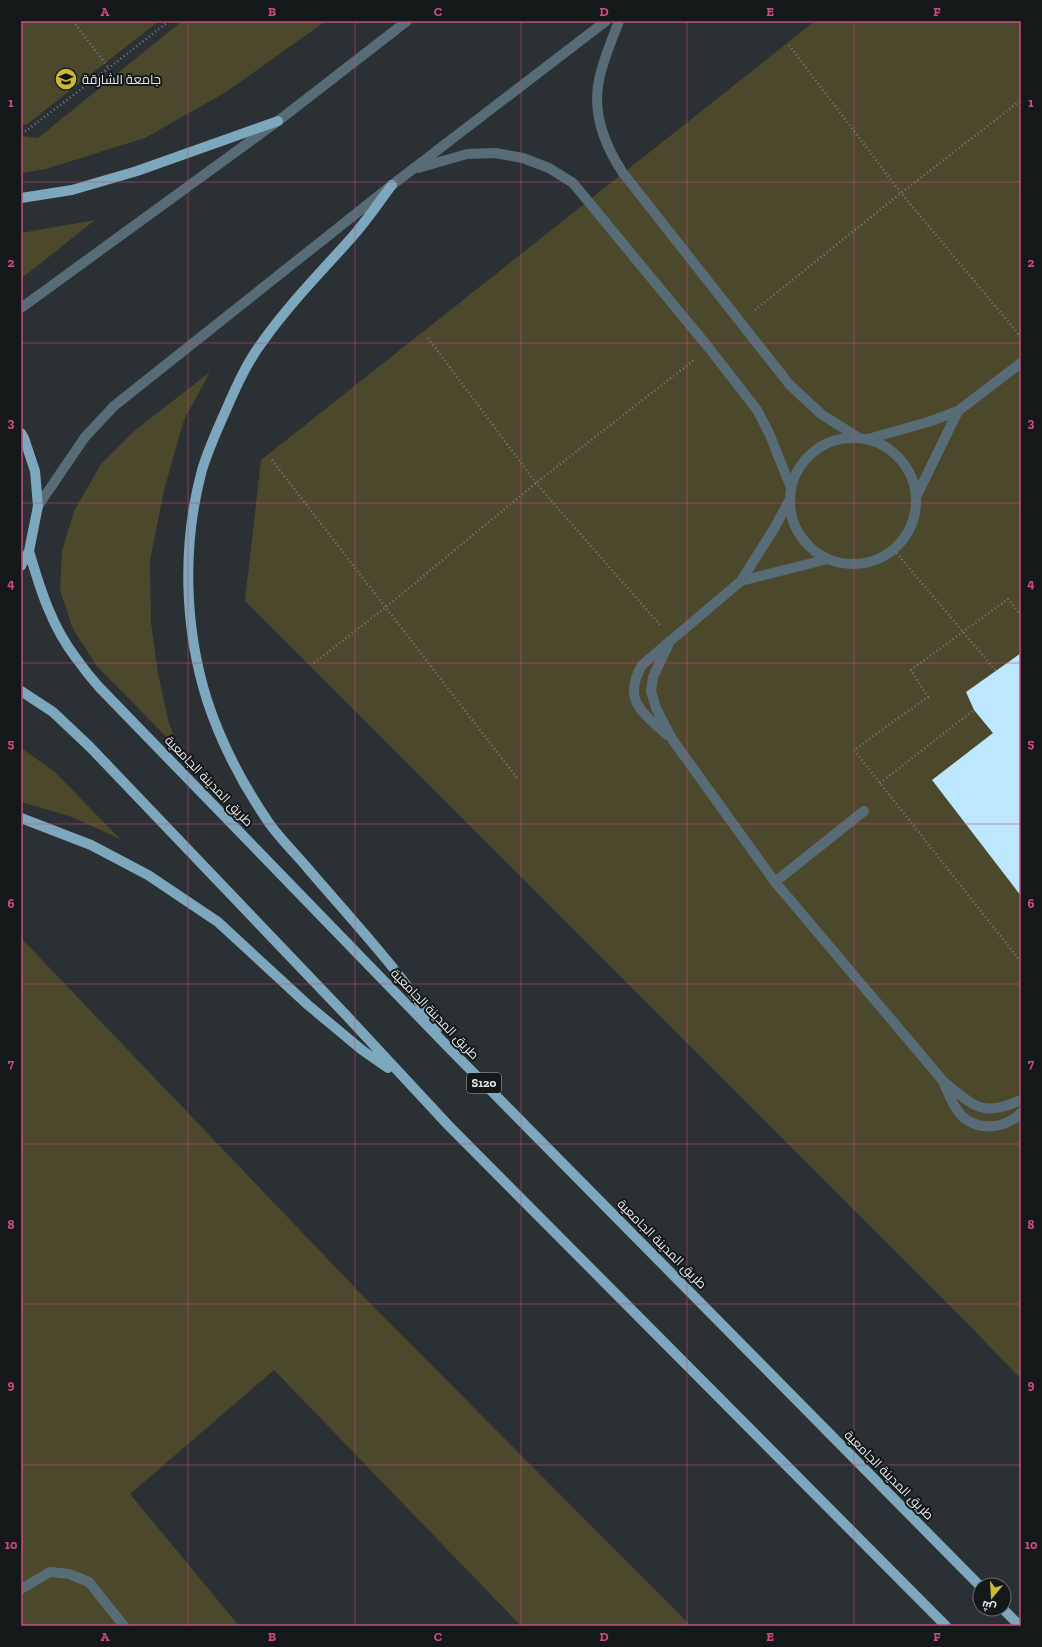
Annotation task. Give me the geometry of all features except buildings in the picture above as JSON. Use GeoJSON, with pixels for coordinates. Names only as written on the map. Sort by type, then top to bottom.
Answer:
{"type":"FeatureCollection","features":[{"type":"Feature","properties":{"kind":"main road"},"geometry":{"type":"LineString","coordinates":[[21,198],[79,188],[137,171],[278,121]]}},
{"type":"Feature","properties":{"kind":"main road"},"geometry":{"type":"LineString","coordinates":[[392,185],[367,219],[291,305],[266,336],[238,382],[202,469],[193,514],[189,561],[189,608],[196,654],[207,699],[224,744],[245,786],[270,825],[399,976],[426,1011],[449,1048]]}},
{"type":"Feature","properties":{"kind":"main road"},"geometry":{"type":"LineString","coordinates":[[21,433],[35,471],[38,506],[29,551],[21,566]]}},
{"type":"Feature","properties":{"kind":"main road","name":"طريق المدينة الجامعية"},"geometry":{"type":"LineString","coordinates":[[29,551],[40,589],[55,624],[75,658],[99,687],[449,1048],[972,1578]]}},
{"type":"Feature","properties":{"kind":"main road"},"geometry":{"type":"LineString","coordinates":[[21,691],[53,712],[90,747],[345,1014],[449,1126],[946,1626]]}},
{"type":"Feature","properties":{"kind":"main road"},"geometry":{"type":"LineString","coordinates":[[21,818],[91,845],[148,875],[218,922],[308,1005],[362,1050],[403,1078]]}},
{"type":"Feature","properties":{"kind":"street"},"geometry":{"type":"LineString","coordinates":[[38,506],[85,437],[114,406],[392,185],[606,21]]}},
{"type":"Feature","properties":{"kind":"street"},"geometry":{"type":"LineString","coordinates":[[619,21],[599,81],[597,106],[604,137],[611,155],[623,173],[789,384],[805,401],[821,414],[864,439],[886,447],[901,459],[912,476],[917,495]]}},
{"type":"Feature","properties":{"kind":"street"},"geometry":{"type":"LineString","coordinates":[[21,308],[278,121],[401,23]]}},
{"type":"Feature","properties":{"kind":"street"},"geometry":{"type":"LineString","coordinates":[[413,170],[467,154],[495,153],[523,158],[549,168],[573,183],[709,348],[757,410],[777,450],[791,488]]}},
{"type":"Feature","properties":{"kind":"street"},"geometry":{"type":"LineString","coordinates":[[958,411],[917,495],[915,515],[910,528],[894,550],[873,561],[850,564],[828,559],[812,549],[800,535],[792,518],[790,499],[791,488],[797,471],[808,456],[823,445],[840,439],[864,439],[928,422],[958,411],[1021,363]]}},
{"type":"Feature","properties":{"kind":"street"},"geometry":{"type":"LineString","coordinates":[[672,739],[644,714],[636,703],[633,690],[635,676],[642,665],[741,582],[775,528],[790,499]]}},
{"type":"Feature","properties":{"kind":"street"},"geometry":{"type":"LineString","coordinates":[[741,582],[828,559]]}},
{"type":"Feature","properties":{"kind":"street"},"geometry":{"type":"LineString","coordinates":[[671,640],[653,677],[651,691],[656,708],[672,739],[775,882],[944,1082],[974,1105],[985,1109],[996,1109],[1021,1100]]}},
{"type":"Feature","properties":{"kind":"street"},"geometry":{"type":"LineString","coordinates":[[775,882],[864,811]]}},
{"type":"Feature","properties":{"kind":"street"},"geometry":{"type":"LineString","coordinates":[[944,1082],[957,1109],[967,1120],[980,1126],[995,1127],[1008,1122],[1021,1113]]}},
{"type":"Feature","properties":{"kind":"street"},"geometry":{"type":"LineString","coordinates":[[21,1589],[50,1572],[69,1574],[89,1582],[124,1626]]}},
{"type":"Feature","properties":{"kind":"path"},"geometry":{"type":"LineString","coordinates":[[73,21],[109,68]]}},
{"type":"Feature","properties":{"kind":"path"},"geometry":{"type":"LineString","coordinates":[[21,130],[26,131],[168,21]]}},
{"type":"Feature","properties":{"kind":"path"},"geometry":{"type":"LineString","coordinates":[[789,45],[901,193],[1021,337]]}},
{"type":"Feature","properties":{"kind":"path"},"geometry":{"type":"LineString","coordinates":[[741,322],[901,193],[1021,100]]}},
{"type":"Feature","properties":{"kind":"path"},"geometry":{"type":"LineString","coordinates":[[428,338],[536,482],[671,640]]}},
{"type":"Feature","properties":{"kind":"path"},"geometry":{"type":"LineString","coordinates":[[314,663],[386,607],[536,482],[709,348]]}},
{"type":"Feature","properties":{"kind":"path"},"geometry":{"type":"LineString","coordinates":[[272,460],[517,778]]}},
{"type":"Feature","properties":{"kind":"path"},"geometry":{"type":"LineString","coordinates":[[894,550],[996,671]]}},
{"type":"Feature","properties":{"kind":"path"},"geometry":{"type":"LineString","coordinates":[[1021,615],[1008,599],[911,670],[928,697],[854,750],[1021,962]]}},
{"type":"Feature","properties":{"kind":"path"},"geometry":{"type":"LineString","coordinates":[[880,783],[974,710]]}},
{"type":"Feature","properties":{"kind":"shaded area","name":"جامعة الشارقة"},"geometry":{"type":"Polygon","coordinates":[[[21,21],[159,21],[26,125],[21,124],[21,21]]]}},
{"type":"Feature","properties":{"kind":"shaded area"},"geometry":{"type":"Polygon","coordinates":[[[182,21],[326,21],[226,92],[145,138],[46,169],[21,173],[21,136],[38,138],[182,21]]]}},
{"type":"Feature","properties":{"kind":"shaded area"},"geometry":{"type":"Polygon","coordinates":[[[815,21],[1018,21],[1021,25],[1021,1379],[965,1321],[245,601],[261,460],[815,21]]]}},
{"type":"Feature","properties":{"kind":"shaded area"},"geometry":{"type":"Polygon","coordinates":[[[95,220],[31,271],[21,278],[21,233],[95,220]]]}},
{"type":"Feature","properties":{"kind":"shaded area"},"geometry":{"type":"Polygon","coordinates":[[[210,372],[184,420],[164,490],[150,561],[151,622],[158,674],[169,723],[179,750],[96,665],[73,629],[60,590],[62,551],[74,511],[101,464],[134,431],[210,372]]]}},
{"type":"Feature","properties":{"kind":"shaded area"},"geometry":{"type":"Polygon","coordinates":[[[21,748],[55,772],[120,839],[72,817],[21,802],[21,748]]]}},
{"type":"Feature","properties":{"kind":"shaded area"},"geometry":{"type":"Polygon","coordinates":[[[21,938],[362,1295],[691,1626],[521,1626],[274,1370],[130,1494],[239,1626],[21,1626],[21,938]]]}},
{"type":"Feature","properties":{"kind":"place","name":"جامعة الشارقة"},"geometry":{"type":"Point","coordinates":[66,79]}}]}
